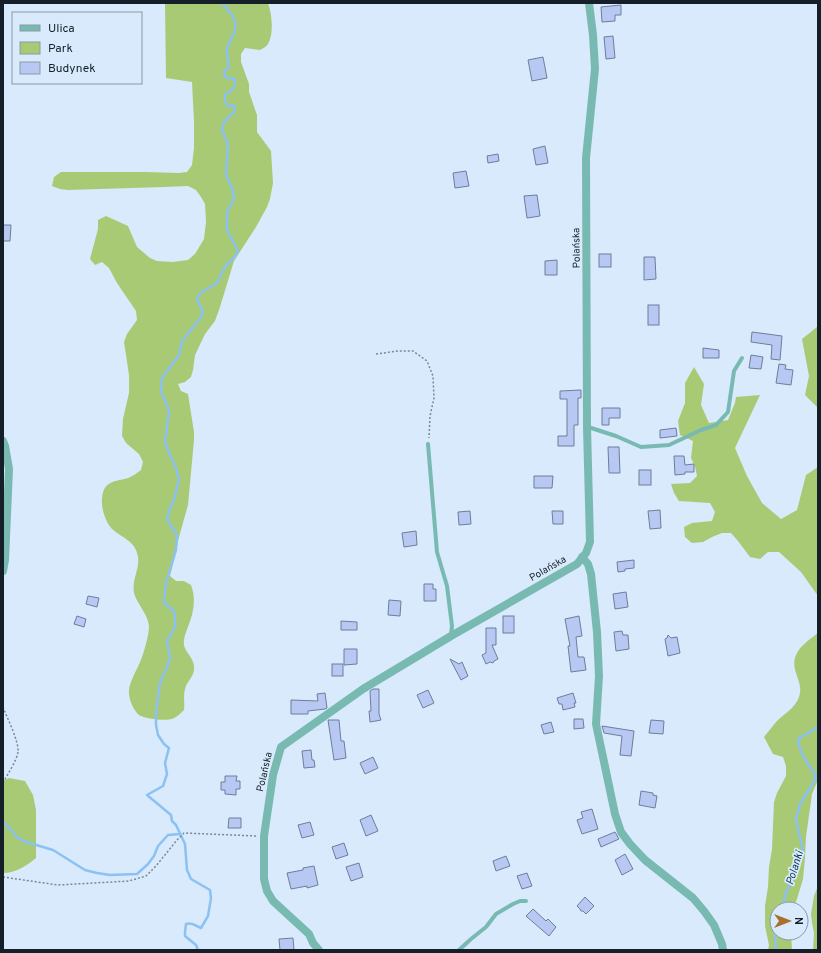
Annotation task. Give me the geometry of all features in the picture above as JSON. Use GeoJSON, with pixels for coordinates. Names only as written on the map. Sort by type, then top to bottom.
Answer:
{"type":"FeatureCollection","features":[{"type":"Feature","properties":{"kind":"street","name":"Polańska"},"geometry":{"type":"LineString","coordinates":[[318,950],[309,934],[273,901],[267,891],[264,879],[264,836],[273,775],[281,747],[363,689],[451,636],[577,564],[586,553],[590,542],[587,427],[586,158],[595,69],[589,3]]}},
{"type":"Feature","properties":{"kind":"street"},"geometry":{"type":"LineString","coordinates":[[3,440],[9,469],[5,560],[3,571]]}},
{"type":"Feature","properties":{"kind":"street"},"geometry":{"type":"LineString","coordinates":[[582,557],[588,564],[591,574],[597,632],[599,676],[596,724],[615,814],[621,832],[630,844],[646,860],[693,898],[704,910],[714,925],[723,950]]}},
{"type":"Feature","properties":{"kind":"lane"},"geometry":{"type":"LineString","coordinates":[[587,427],[616,436],[642,448],[669,445],[701,430],[716,425],[728,412],[734,371],[742,358]]}},
{"type":"Feature","properties":{"kind":"lane"},"geometry":{"type":"LineString","coordinates":[[428,444],[437,552],[447,586],[452,626],[451,636]]}},
{"type":"Feature","properties":{"kind":"lane"},"geometry":{"type":"LineString","coordinates":[[459,950],[486,927],[496,914],[513,904],[520,901],[526,901]]}},
{"type":"Feature","properties":{"kind":"path"},"geometry":{"type":"LineString","coordinates":[[376,354],[398,351],[413,351],[427,361],[433,376],[434,398],[430,416],[428,444]]}},
{"type":"Feature","properties":{"kind":"path"},"geometry":{"type":"LineString","coordinates":[[3,707],[16,740],[18,751],[3,783]]}},
{"type":"Feature","properties":{"kind":"path"},"geometry":{"type":"LineString","coordinates":[[3,877],[58,885],[129,881],[146,876],[184,833],[264,836]]}},
{"type":"Feature","properties":{"kind":"green space"},"geometry":{"type":"Polygon","coordinates":[[[165,3],[268,3],[272,24],[270,40],[265,47],[260,50],[245,48],[241,54],[241,62],[249,84],[249,92],[257,115],[257,132],[271,151],[273,183],[267,207],[234,261],[215,321],[205,334],[195,355],[191,377],[185,382],[178,384],[181,391],[188,394],[194,440],[188,505],[170,576],[176,581],[184,581],[191,585],[193,590],[193,609],[184,642],[185,648],[193,661],[194,670],[185,689],[184,710],[169,720],[150,719],[139,715],[130,699],[130,685],[143,654],[149,626],[147,618],[135,596],[134,591],[134,581],[138,567],[137,552],[132,543],[112,529],[107,522],[102,506],[103,492],[105,488],[115,481],[128,478],[141,470],[143,462],[139,454],[126,443],[122,436],[123,419],[129,393],[129,375],[124,342],[127,334],[137,320],[136,311],[117,283],[109,268],[102,262],[95,265],[90,259],[98,229],[98,220],[106,216],[128,226],[137,247],[150,258],[157,261],[173,262],[188,260],[195,254],[204,239],[206,222],[205,204],[196,190],[188,186],[68,190],[52,186],[54,177],[61,172],[179,173],[187,172],[192,165],[194,148],[194,122],[192,82],[166,78],[165,3]]]}},
{"type":"Feature","properties":{"kind":"green space"},"geometry":{"type":"Polygon","coordinates":[[[818,320],[818,408],[805,395],[809,376],[802,339],[817,327],[818,320]]]}},
{"type":"Feature","properties":{"kind":"green space"},"geometry":{"type":"Polygon","coordinates":[[[694,367],[704,384],[701,405],[709,423],[728,420],[736,397],[760,395],[735,448],[747,476],[762,503],[781,519],[797,510],[806,475],[818,467],[818,596],[801,572],[779,552],[768,552],[760,559],[750,557],[731,533],[722,533],[703,542],[692,543],[685,537],[684,527],[692,523],[712,521],[715,512],[710,503],[679,501],[671,484],[690,483],[697,476],[695,466],[691,458],[693,441],[680,435],[678,421],[685,403],[685,383],[694,367]]]}},
{"type":"Feature","properties":{"kind":"green space"},"geometry":{"type":"Polygon","coordinates":[[[818,633],[818,780],[812,794],[806,837],[803,879],[796,901],[769,901],[769,941],[791,941],[792,950],[768,950],[769,945],[765,926],[765,906],[772,849],[774,802],[786,776],[786,766],[783,757],[773,754],[764,737],[776,722],[792,708],[799,697],[800,688],[794,666],[796,654],[818,633]]]}},
{"type":"Feature","properties":{"kind":"green space"},"geometry":{"type":"Polygon","coordinates":[[[9,778],[25,781],[33,795],[36,810],[36,858],[21,868],[12,872],[3,873],[3,781],[9,778]]]}},
{"type":"Feature","properties":{"kind":"green space"},"geometry":{"type":"Polygon","coordinates":[[[818,886],[818,950],[813,950],[814,933],[811,914],[814,896],[818,886]]]}},
{"type":"Feature","properties":{"kind":"building"},"geometry":{"type":"Polygon","coordinates":[[[621,5],[621,15],[615,15],[615,21],[602,22],[601,7],[621,5]]]}},
{"type":"Feature","properties":{"kind":"building"},"geometry":{"type":"Polygon","coordinates":[[[613,36],[615,58],[606,59],[604,37],[613,36]]]}},
{"type":"Feature","properties":{"kind":"building"},"geometry":{"type":"Polygon","coordinates":[[[543,57],[547,78],[532,81],[528,60],[543,57]]]}},
{"type":"Feature","properties":{"kind":"building"},"geometry":{"type":"Polygon","coordinates":[[[545,146],[548,163],[536,165],[533,149],[545,146]]]}},
{"type":"Feature","properties":{"kind":"building"},"geometry":{"type":"Polygon","coordinates":[[[498,154],[499,161],[488,163],[487,156],[498,154]]]}},
{"type":"Feature","properties":{"kind":"building"},"geometry":{"type":"Polygon","coordinates":[[[466,171],[469,186],[455,188],[453,173],[466,171]]]}},
{"type":"Feature","properties":{"kind":"building"},"geometry":{"type":"Polygon","coordinates":[[[537,195],[540,216],[527,218],[524,196],[537,195]]]}},
{"type":"Feature","properties":{"kind":"building"},"geometry":{"type":"Polygon","coordinates":[[[3,225],[11,225],[10,241],[3,241],[3,225]]]}},
{"type":"Feature","properties":{"kind":"building"},"geometry":{"type":"Polygon","coordinates":[[[599,254],[611,254],[611,267],[599,267],[599,254]]]}},
{"type":"Feature","properties":{"kind":"building"},"geometry":{"type":"Polygon","coordinates":[[[644,257],[655,257],[656,279],[644,280],[644,257]]]}},
{"type":"Feature","properties":{"kind":"building"},"geometry":{"type":"Polygon","coordinates":[[[557,260],[557,275],[545,275],[545,261],[557,260]]]}},
{"type":"Feature","properties":{"kind":"building"},"geometry":{"type":"Polygon","coordinates":[[[648,305],[659,305],[659,325],[648,325],[648,305]]]}},
{"type":"Feature","properties":{"kind":"building"},"geometry":{"type":"Polygon","coordinates":[[[752,332],[782,336],[780,360],[771,359],[772,345],[751,342],[752,332]]]}},
{"type":"Feature","properties":{"kind":"building"},"geometry":{"type":"Polygon","coordinates":[[[703,348],[719,350],[719,358],[703,358],[703,348]]]}},
{"type":"Feature","properties":{"kind":"building"},"geometry":{"type":"Polygon","coordinates":[[[751,355],[763,357],[761,369],[749,368],[751,355]]]}},
{"type":"Feature","properties":{"kind":"building"},"geometry":{"type":"Polygon","coordinates":[[[779,364],[786,365],[785,369],[793,370],[791,385],[776,383],[779,364]]]}},
{"type":"Feature","properties":{"kind":"building"},"geometry":{"type":"Polygon","coordinates":[[[581,390],[581,398],[578,398],[578,425],[574,425],[574,446],[558,446],[558,436],[567,436],[567,399],[560,399],[560,391],[581,390]]]}},
{"type":"Feature","properties":{"kind":"building"},"geometry":{"type":"Polygon","coordinates":[[[602,408],[620,408],[620,418],[609,418],[609,425],[602,425],[602,408]]]}},
{"type":"Feature","properties":{"kind":"building"},"geometry":{"type":"Polygon","coordinates":[[[676,428],[677,436],[660,438],[660,430],[676,428]]]}},
{"type":"Feature","properties":{"kind":"building"},"geometry":{"type":"Polygon","coordinates":[[[608,447],[619,447],[620,473],[609,473],[608,447]]]}},
{"type":"Feature","properties":{"kind":"building"},"geometry":{"type":"Polygon","coordinates":[[[674,456],[684,456],[685,465],[694,464],[694,472],[685,472],[685,474],[675,475],[674,456]]]}},
{"type":"Feature","properties":{"kind":"building"},"geometry":{"type":"Polygon","coordinates":[[[639,470],[651,470],[651,485],[639,485],[639,470]]]}},
{"type":"Feature","properties":{"kind":"building"},"geometry":{"type":"Polygon","coordinates":[[[534,476],[553,476],[552,488],[534,488],[534,476]]]}},
{"type":"Feature","properties":{"kind":"building"},"geometry":{"type":"Polygon","coordinates":[[[660,510],[661,528],[650,529],[648,511],[660,510]]]}},
{"type":"Feature","properties":{"kind":"building"},"geometry":{"type":"Polygon","coordinates":[[[470,511],[471,524],[459,525],[458,512],[470,511]]]}},
{"type":"Feature","properties":{"kind":"building"},"geometry":{"type":"Polygon","coordinates":[[[552,511],[563,511],[563,524],[553,524],[552,511]]]}},
{"type":"Feature","properties":{"kind":"building"},"geometry":{"type":"Polygon","coordinates":[[[416,531],[417,545],[404,547],[402,533],[416,531]]]}},
{"type":"Feature","properties":{"kind":"building"},"geometry":{"type":"Polygon","coordinates":[[[634,560],[634,568],[625,569],[625,571],[618,572],[617,562],[634,560]]]}},
{"type":"Feature","properties":{"kind":"building"},"geometry":{"type":"Polygon","coordinates":[[[424,584],[433,584],[433,589],[436,589],[436,601],[424,601],[424,584]]]}},
{"type":"Feature","properties":{"kind":"building"},"geometry":{"type":"Polygon","coordinates":[[[626,592],[628,607],[615,609],[613,594],[626,592]]]}},
{"type":"Feature","properties":{"kind":"building"},"geometry":{"type":"Polygon","coordinates":[[[88,596],[99,598],[97,607],[86,604],[88,596]]]}},
{"type":"Feature","properties":{"kind":"building"},"geometry":{"type":"Polygon","coordinates":[[[389,600],[401,601],[400,616],[388,615],[389,600]]]}},
{"type":"Feature","properties":{"kind":"building"},"geometry":{"type":"Polygon","coordinates":[[[77,616],[86,619],[84,627],[74,624],[77,616]]]}},
{"type":"Feature","properties":{"kind":"building"},"geometry":{"type":"Polygon","coordinates":[[[503,616],[514,616],[514,633],[503,633],[503,616]]]}},
{"type":"Feature","properties":{"kind":"building"},"geometry":{"type":"Polygon","coordinates":[[[579,616],[582,636],[576,637],[578,657],[584,657],[586,670],[571,672],[568,646],[570,646],[565,619],[579,616]]]}},
{"type":"Feature","properties":{"kind":"building"},"geometry":{"type":"Polygon","coordinates":[[[341,621],[357,622],[357,630],[341,630],[341,621]]]}},
{"type":"Feature","properties":{"kind":"building"},"geometry":{"type":"Polygon","coordinates":[[[486,628],[496,628],[496,645],[492,645],[498,659],[493,663],[490,662],[486,664],[482,655],[486,653],[486,628]]]}},
{"type":"Feature","properties":{"kind":"building"},"geometry":{"type":"Polygon","coordinates":[[[622,631],[623,635],[628,635],[629,649],[616,651],[614,632],[622,631]]]}},
{"type":"Feature","properties":{"kind":"building"},"geometry":{"type":"Polygon","coordinates":[[[668,635],[671,638],[677,637],[680,653],[668,656],[665,639],[668,635]]]}},
{"type":"Feature","properties":{"kind":"building"},"geometry":{"type":"Polygon","coordinates":[[[344,649],[357,649],[357,664],[344,665],[344,649]]]}},
{"type":"Feature","properties":{"kind":"building"},"geometry":{"type":"Polygon","coordinates":[[[450,659],[459,664],[462,662],[468,676],[461,680],[450,659]]]}},
{"type":"Feature","properties":{"kind":"building"},"geometry":{"type":"Polygon","coordinates":[[[332,664],[343,664],[343,676],[332,676],[332,664]]]}},
{"type":"Feature","properties":{"kind":"building"},"geometry":{"type":"Polygon","coordinates":[[[373,689],[379,689],[379,714],[381,720],[370,722],[370,691],[373,689]]]}},
{"type":"Feature","properties":{"kind":"building"},"geometry":{"type":"Polygon","coordinates":[[[428,690],[434,703],[423,708],[417,695],[428,690]]]}},
{"type":"Feature","properties":{"kind":"building"},"geometry":{"type":"Polygon","coordinates":[[[325,693],[327,708],[308,711],[308,714],[291,714],[291,700],[318,701],[317,694],[325,693]]]}},
{"type":"Feature","properties":{"kind":"building"},"geometry":{"type":"Polygon","coordinates":[[[573,693],[576,703],[574,703],[575,707],[563,710],[562,704],[559,704],[557,698],[573,693]]]}},
{"type":"Feature","properties":{"kind":"building"},"geometry":{"type":"Polygon","coordinates":[[[574,719],[583,719],[584,728],[574,729],[574,719]]]}},
{"type":"Feature","properties":{"kind":"building"},"geometry":{"type":"Polygon","coordinates":[[[328,720],[339,720],[341,741],[344,741],[346,758],[334,760],[328,720]]]}},
{"type":"Feature","properties":{"kind":"building"},"geometry":{"type":"Polygon","coordinates":[[[651,720],[664,721],[663,734],[649,733],[651,720]]]}},
{"type":"Feature","properties":{"kind":"building"},"geometry":{"type":"Polygon","coordinates":[[[551,722],[554,732],[544,734],[541,725],[551,722]]]}},
{"type":"Feature","properties":{"kind":"building"},"geometry":{"type":"Polygon","coordinates":[[[602,726],[634,731],[631,756],[620,755],[622,736],[604,733],[602,726]]]}},
{"type":"Feature","properties":{"kind":"building"},"geometry":{"type":"Polygon","coordinates":[[[311,750],[312,760],[314,760],[315,767],[304,768],[302,751],[311,750]]]}},
{"type":"Feature","properties":{"kind":"building"},"geometry":{"type":"Polygon","coordinates":[[[373,757],[378,768],[365,774],[360,763],[373,757]]]}},
{"type":"Feature","properties":{"kind":"building"},"geometry":{"type":"Polygon","coordinates":[[[225,776],[237,776],[236,781],[240,781],[240,789],[236,789],[236,795],[225,794],[225,790],[221,790],[221,782],[225,782],[225,776]]]}},
{"type":"Feature","properties":{"kind":"building"},"geometry":{"type":"Polygon","coordinates":[[[641,791],[653,793],[653,795],[657,796],[655,808],[639,805],[641,791]]]}},
{"type":"Feature","properties":{"kind":"building"},"geometry":{"type":"Polygon","coordinates":[[[592,809],[598,829],[582,834],[577,820],[583,818],[581,812],[592,809]]]}},
{"type":"Feature","properties":{"kind":"building"},"geometry":{"type":"Polygon","coordinates":[[[371,815],[378,831],[366,836],[360,820],[371,815]]]}},
{"type":"Feature","properties":{"kind":"building"},"geometry":{"type":"Polygon","coordinates":[[[229,818],[241,818],[241,828],[228,828],[229,818]]]}},
{"type":"Feature","properties":{"kind":"building"},"geometry":{"type":"Polygon","coordinates":[[[310,822],[314,835],[302,838],[298,825],[310,822]]]}},
{"type":"Feature","properties":{"kind":"building"},"geometry":{"type":"Polygon","coordinates":[[[615,832],[619,839],[601,847],[598,839],[615,832]]]}},
{"type":"Feature","properties":{"kind":"building"},"geometry":{"type":"Polygon","coordinates":[[[344,843],[348,855],[336,859],[332,847],[344,843]]]}},
{"type":"Feature","properties":{"kind":"building"},"geometry":{"type":"Polygon","coordinates":[[[625,854],[633,869],[622,875],[615,860],[625,854]]]}},
{"type":"Feature","properties":{"kind":"building"},"geometry":{"type":"Polygon","coordinates":[[[506,856],[510,866],[496,871],[493,861],[506,856]]]}},
{"type":"Feature","properties":{"kind":"building"},"geometry":{"type":"Polygon","coordinates":[[[359,863],[363,877],[351,881],[346,867],[359,863]]]}},
{"type":"Feature","properties":{"kind":"building"},"geometry":{"type":"Polygon","coordinates":[[[314,866],[318,885],[307,888],[307,886],[291,889],[287,873],[314,866]]]}},
{"type":"Feature","properties":{"kind":"building"},"geometry":{"type":"Polygon","coordinates":[[[527,873],[532,886],[522,889],[517,876],[527,873]]]}},
{"type":"Feature","properties":{"kind":"building"},"geometry":{"type":"Polygon","coordinates":[[[585,897],[594,906],[586,914],[577,906],[585,897]]]}},
{"type":"Feature","properties":{"kind":"building"},"geometry":{"type":"Polygon","coordinates":[[[533,909],[546,921],[548,919],[556,927],[549,936],[526,916],[533,909]]]}},
{"type":"Feature","properties":{"kind":"building"},"geometry":{"type":"Polygon","coordinates":[[[293,938],[294,950],[280,950],[279,939],[293,938]]]}},
{"type":"Feature","properties":{"kind":"waterway"},"geometry":{"type":"LineString","coordinates":[[198,950],[196,945],[185,936],[186,924],[192,924],[201,928],[208,916],[211,898],[210,890],[191,879],[187,870],[185,844],[176,825],[172,821],[171,815],[147,795],[163,786],[167,774],[165,763],[169,748],[164,744],[158,735],[156,713],[160,683],[168,665],[170,656],[167,641],[175,627],[174,611],[164,603],[166,583],[176,550],[177,535],[167,519],[174,500],[179,479],[165,441],[169,412],[161,392],[162,378],[179,355],[182,341],[201,317],[203,312],[197,299],[200,293],[216,284],[227,264],[234,258],[238,251],[227,230],[227,212],[234,199],[233,190],[226,175],[228,144],[222,130],[224,122],[234,112],[235,107],[233,105],[228,106],[225,102],[225,94],[230,92],[233,88],[235,79],[225,77],[224,72],[228,68],[229,64],[227,55],[228,45],[236,26],[232,15],[222,3]]}},
{"type":"Feature","properties":{"kind":"waterway","name":"Polanki"},"geometry":{"type":"LineString","coordinates":[[784,901],[786,892],[796,873],[803,850],[796,820],[800,804],[816,778],[814,772],[802,755],[798,739],[818,727]]}},
{"type":"Feature","properties":{"kind":"waterway"},"geometry":{"type":"LineString","coordinates":[[3,821],[17,837],[23,841],[53,850],[85,870],[110,875],[137,874],[148,864],[154,856],[158,846],[168,835],[180,834]]}},
{"type":"Feature","properties":{"kind":"waterway","name":"Polanki"},"geometry":{"type":"LineString","coordinates":[[775,941],[776,950]]}}]}
